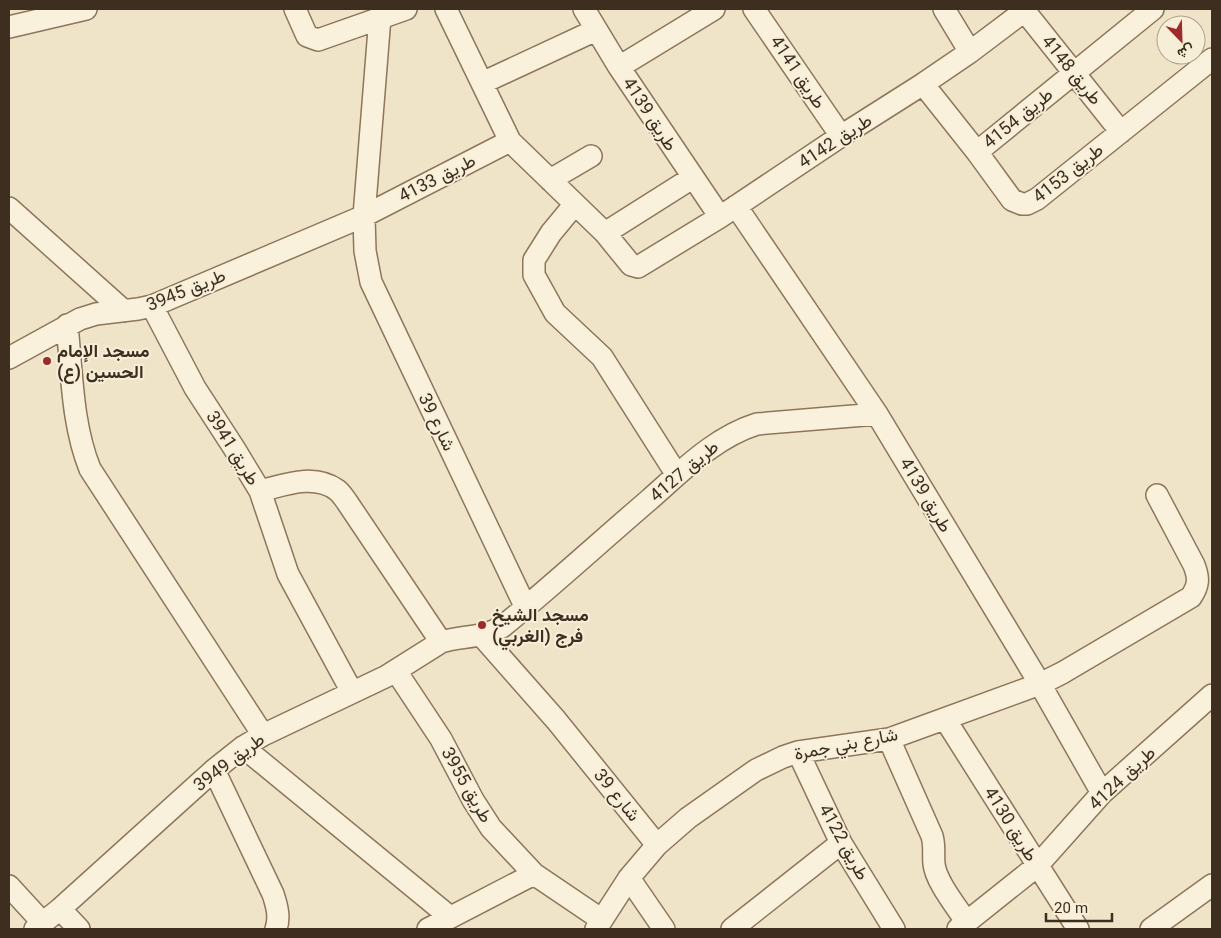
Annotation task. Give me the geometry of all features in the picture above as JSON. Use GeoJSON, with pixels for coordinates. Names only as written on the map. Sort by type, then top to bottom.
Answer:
{"type":"FeatureCollection","features":[{"type":"Feature","properties":{"kind":"street"},"geometry":{"type":"LineString","coordinates":[[9,27],[86,9]]}},
{"type":"Feature","properties":{"kind":"street"},"geometry":{"type":"LineString","coordinates":[[295,9],[307,36],[318,40],[406,9]]}},
{"type":"Feature","properties":{"kind":"street"},"geometry":{"type":"LineString","coordinates":[[446,9],[510,141],[605,233],[692,178]]}},
{"type":"Feature","properties":{"kind":"street","name":"طريق 4139"},"geometry":{"type":"LineString","coordinates":[[584,9],[619,67],[692,178],[728,212],[877,414],[1040,684],[1102,793]]}},
{"type":"Feature","properties":{"kind":"street"},"geometry":{"type":"LineString","coordinates":[[619,67],[714,9]]}},
{"type":"Feature","properties":{"kind":"street","name":"طريق 4141"},"geometry":{"type":"LineString","coordinates":[[754,9],[841,136]]}},
{"type":"Feature","properties":{"kind":"street"},"geometry":{"type":"LineString","coordinates":[[944,9],[970,52]]}},
{"type":"Feature","properties":{"kind":"street","name":"طريق 4154"},"geometry":{"type":"LineString","coordinates":[[977,152],[1153,9]]}},
{"type":"Feature","properties":{"kind":"street","name":"طريق 4142"},"geometry":{"type":"LineString","coordinates":[[605,233],[631,265],[638,267],[728,212],[841,136],[923,84],[970,52],[1025,10]]}},
{"type":"Feature","properties":{"kind":"street","name":"طريق 4148"},"geometry":{"type":"LineString","coordinates":[[1025,10],[1121,132]]}},
{"type":"Feature","properties":{"kind":"street","name":"شارع 39"},"geometry":{"type":"LineString","coordinates":[[380,18],[364,216],[365,251],[371,282],[525,606]]}},
{"type":"Feature","properties":{"kind":"street"},"geometry":{"type":"LineString","coordinates":[[482,83],[596,30]]}},
{"type":"Feature","properties":{"kind":"street","name":"طريق 4153"},"geometry":{"type":"LineString","coordinates":[[923,84],[1012,200],[1027,204],[1037,199],[1212,59]]}},
{"type":"Feature","properties":{"kind":"street","name":"طريق 4133"},"geometry":{"type":"LineString","coordinates":[[364,216],[510,141]]}},
{"type":"Feature","properties":{"kind":"street"},"geometry":{"type":"LineString","coordinates":[[550,180],[591,156]]}},
{"type":"Feature","properties":{"kind":"street"},"geometry":{"type":"LineString","coordinates":[[575,204],[551,234],[534,260],[534,275],[554,312],[602,357],[677,475]]}},
{"type":"Feature","properties":{"kind":"street"},"geometry":{"type":"LineString","coordinates":[[9,208],[124,311]]}},
{"type":"Feature","properties":{"kind":"street","name":"طريق 3945"},"geometry":{"type":"LineString","coordinates":[[9,358],[80,318],[152,306],[364,216]]}},
{"type":"Feature","properties":{"kind":"street","name":"طريق 3941"},"geometry":{"type":"LineString","coordinates":[[152,306],[195,388],[260,491],[307,480],[322,483],[336,490],[347,502],[440,642]]}},
{"type":"Feature","properties":{"kind":"street"},"geometry":{"type":"LineString","coordinates":[[67,326],[76,420],[82,451],[90,469],[263,735]]}},
{"type":"Feature","properties":{"kind":"street","name":"طريق 4127"},"geometry":{"type":"LineString","coordinates":[[525,606],[677,475],[724,438],[740,429],[757,424],[775,422],[877,414]]}},
{"type":"Feature","properties":{"kind":"street"},"geometry":{"type":"LineString","coordinates":[[260,491],[288,574],[352,692]]}},
{"type":"Feature","properties":{"kind":"street","name":"شارع بني جمرة"},"geometry":{"type":"LineString","coordinates":[[599,924],[629,878],[657,845],[688,818],[744,777],[769,763],[798,752],[888,739],[1040,684],[1191,597],[1197,587],[1198,576],[1157,495]]}},
{"type":"Feature","properties":{"kind":"street"},"geometry":{"type":"LineString","coordinates":[[482,636],[502,627],[525,606]]}},
{"type":"Feature","properties":{"kind":"street","name":"شارع 39"},"geometry":{"type":"LineString","coordinates":[[482,636],[556,720],[657,845]]}},
{"type":"Feature","properties":{"kind":"street","name":"طريق 3949"},"geometry":{"type":"LineString","coordinates":[[39,926],[214,770],[243,747],[263,735],[396,671],[440,642],[450,639],[482,636]]}},
{"type":"Feature","properties":{"kind":"street","name":"طريق 3955"},"geometry":{"type":"LineString","coordinates":[[396,671],[441,739],[472,800],[491,828],[534,874],[599,924]]}},
{"type":"Feature","properties":{"kind":"street","name":"طريق 4124"},"geometry":{"type":"LineString","coordinates":[[962,926],[1037,866],[1102,793],[1212,695]]}},
{"type":"Feature","properties":{"kind":"street","name":"طريق 4130"},"geometry":{"type":"LineString","coordinates":[[945,719],[1078,929]]}},
{"type":"Feature","properties":{"kind":"street"},"geometry":{"type":"LineString","coordinates":[[888,739],[932,836],[935,845],[934,864],[938,878],[962,926]]}},
{"type":"Feature","properties":{"kind":"street"},"geometry":{"type":"LineString","coordinates":[[243,747],[450,917]]}},
{"type":"Feature","properties":{"kind":"street","name":"طريق 4122"},"geometry":{"type":"LineString","coordinates":[[798,752],[841,843],[894,929]]}},
{"type":"Feature","properties":{"kind":"street"},"geometry":{"type":"LineString","coordinates":[[214,770],[273,894],[278,908],[276,929]]}},
{"type":"Feature","properties":{"kind":"street"},"geometry":{"type":"LineString","coordinates":[[732,929],[841,843]]}},
{"type":"Feature","properties":{"kind":"street"},"geometry":{"type":"LineString","coordinates":[[428,929],[534,874]]}},
{"type":"Feature","properties":{"kind":"street"},"geometry":{"type":"LineString","coordinates":[[629,878],[664,929]]}},
{"type":"Feature","properties":{"kind":"street"},"geometry":{"type":"LineString","coordinates":[[1151,929],[1212,885]]}},
{"type":"Feature","properties":{"kind":"street"},"geometry":{"type":"LineString","coordinates":[[9,886],[39,926]]}},
{"type":"Feature","properties":{"kind":"street"},"geometry":{"type":"LineString","coordinates":[[60,909],[79,929]]}},
{"type":"Feature","properties":{"kind":"place","name":"مسجد الإمام الحسين (ع)"},"geometry":{"type":"Point","coordinates":[47,361]}},
{"type":"Feature","properties":{"kind":"place","name":"مسجد الشيخ فرج (الغربي)"},"geometry":{"type":"Point","coordinates":[482,625]}}]}
